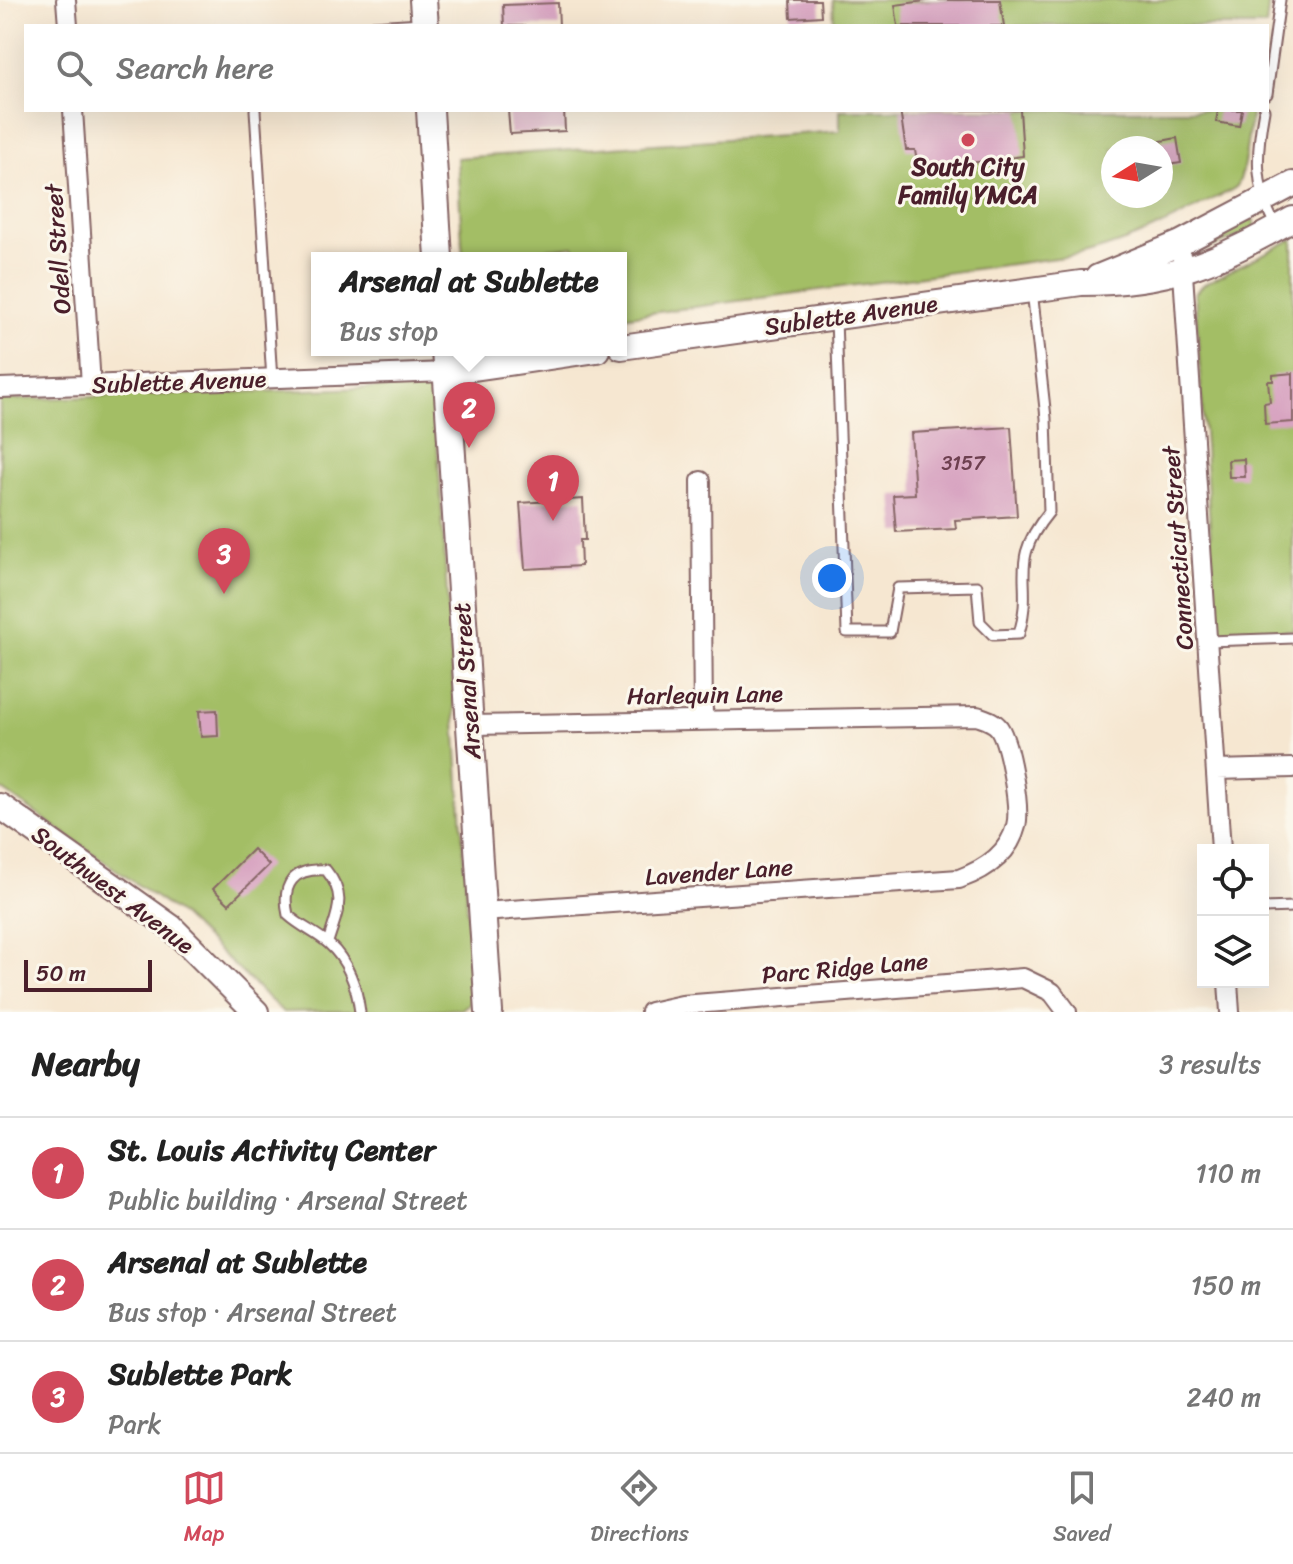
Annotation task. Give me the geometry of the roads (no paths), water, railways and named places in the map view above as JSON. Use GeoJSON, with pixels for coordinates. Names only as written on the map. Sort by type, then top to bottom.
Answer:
{"type":"FeatureCollection","features":[{"type":"Feature","properties":{"kind":"main road"},"geometry":{"type":"LineString","coordinates":[[430,112],[439,252]]}},
{"type":"Feature","properties":{"kind":"main road","name":"Arsenal Street"},"geometry":{"type":"LineString","coordinates":[[445,361],[489,1012]]}},
{"type":"Feature","properties":{"kind":"street"},"geometry":{"type":"LineString","coordinates":[[66,0],[68,24]]}},
{"type":"Feature","properties":{"kind":"street","name":"Odell Street"},"geometry":{"type":"LineString","coordinates":[[73,112],[91,385]]}},
{"type":"Feature","properties":{"kind":"street","name":"Sublette Avenue"},"geometry":{"type":"LineString","coordinates":[[1081,283],[1181,243],[1293,184]]}},
{"type":"Feature","properties":{"kind":"street","name":"Sublette Avenue"},"geometry":{"type":"LineString","coordinates":[[627,346],[1081,283],[1131,282],[1183,273],[1285,223]]}},
{"type":"Feature","properties":{"kind":"street","name":"Connecticut Street"},"geometry":{"type":"LineString","coordinates":[[1181,243],[1221,844]]}},
{"type":"Feature","properties":{"kind":"street","name":"Sublette Avenue"},"geometry":{"type":"LineString","coordinates":[[0,388],[272,380],[514,356]]}},
{"type":"Feature","properties":{"kind":"street"},"geometry":{"type":"LineString","coordinates":[[701,481],[703,719]]}},
{"type":"Feature","properties":{"kind":"street","name":"Harlequin Lane"},"geometry":{"type":"LineString","coordinates":[[470,725],[942,714],[977,716],[997,725],[1010,749],[1017,825],[1002,851],[984,870],[959,879]]}},
{"type":"Feature","properties":{"kind":"street"},"geometry":{"type":"LineString","coordinates":[[1216,770],[1293,768]]}},
{"type":"Feature","properties":{"kind":"street","name":"Southwest Avenue"},"geometry":{"type":"LineString","coordinates":[[0,806],[171,927],[256,1012]]}},
{"type":"Feature","properties":{"kind":"street","name":"Lavender Lane"},"geometry":{"type":"LineString","coordinates":[[482,912],[959,879]]}},
{"type":"Feature","properties":{"kind":"street","name":"Parc Ridge Lane"},"geometry":{"type":"LineString","coordinates":[[650,1012],[682,1005],[1023,978],[1052,992],[1067,1012]]}},
{"type":"Feature","properties":{"kind":"street"},"geometry":{"type":"LineString","coordinates":[[1228,988],[1230,1012]]}},
{"type":"Feature","properties":{"kind":"lane"},"geometry":{"type":"LineString","coordinates":[[1269,80],[1280,0]]}},
{"type":"Feature","properties":{"kind":"lane"},"geometry":{"type":"LineString","coordinates":[[383,24],[424,16]]}},
{"type":"Feature","properties":{"kind":"lane"},"geometry":{"type":"LineString","coordinates":[[255,112],[272,380]]}},
{"type":"Feature","properties":{"kind":"lane"},"geometry":{"type":"LineString","coordinates":[[1264,112],[1256,154],[1263,202],[1285,223]]}},
{"type":"Feature","properties":{"kind":"lane"},"geometry":{"type":"LineString","coordinates":[[836,317],[847,632],[890,632],[898,588],[977,586],[980,622],[993,635],[1019,634],[1024,618],[1023,556],[1031,533],[1049,512],[1046,418],[1032,290]]}},
{"type":"Feature","properties":{"kind":"lane"},"geometry":{"type":"LineString","coordinates":[[1208,641],[1293,638]]}},
{"type":"Feature","properties":{"kind":"lane"},"geometry":{"type":"LineString","coordinates":[[328,942],[340,904],[338,885],[326,870],[309,869],[293,876],[286,886],[288,915],[303,929],[328,942],[345,963],[360,1012]]}},
{"type":"Feature","properties":{"kind":"lane"},"geometry":{"type":"LineString","coordinates":[[1269,908],[1293,907]]}},
{"type":"Feature","properties":{"kind":"place","name":"South City Family YMCA"},"geometry":{"type":"Point","coordinates":[968,140]}},
{"type":"Feature","properties":{"kind":"place","name":"Arsenal at Sublette"},"geometry":{"type":"Point","coordinates":[469,448]}},
{"type":"Feature","properties":{"kind":"place","name":"St. Louis Activity Center"},"geometry":{"type":"Point","coordinates":[553,521]}},
{"type":"Feature","properties":{"kind":"place","name":"Sublette Park"},"geometry":{"type":"Point","coordinates":[224,594]}}]}
